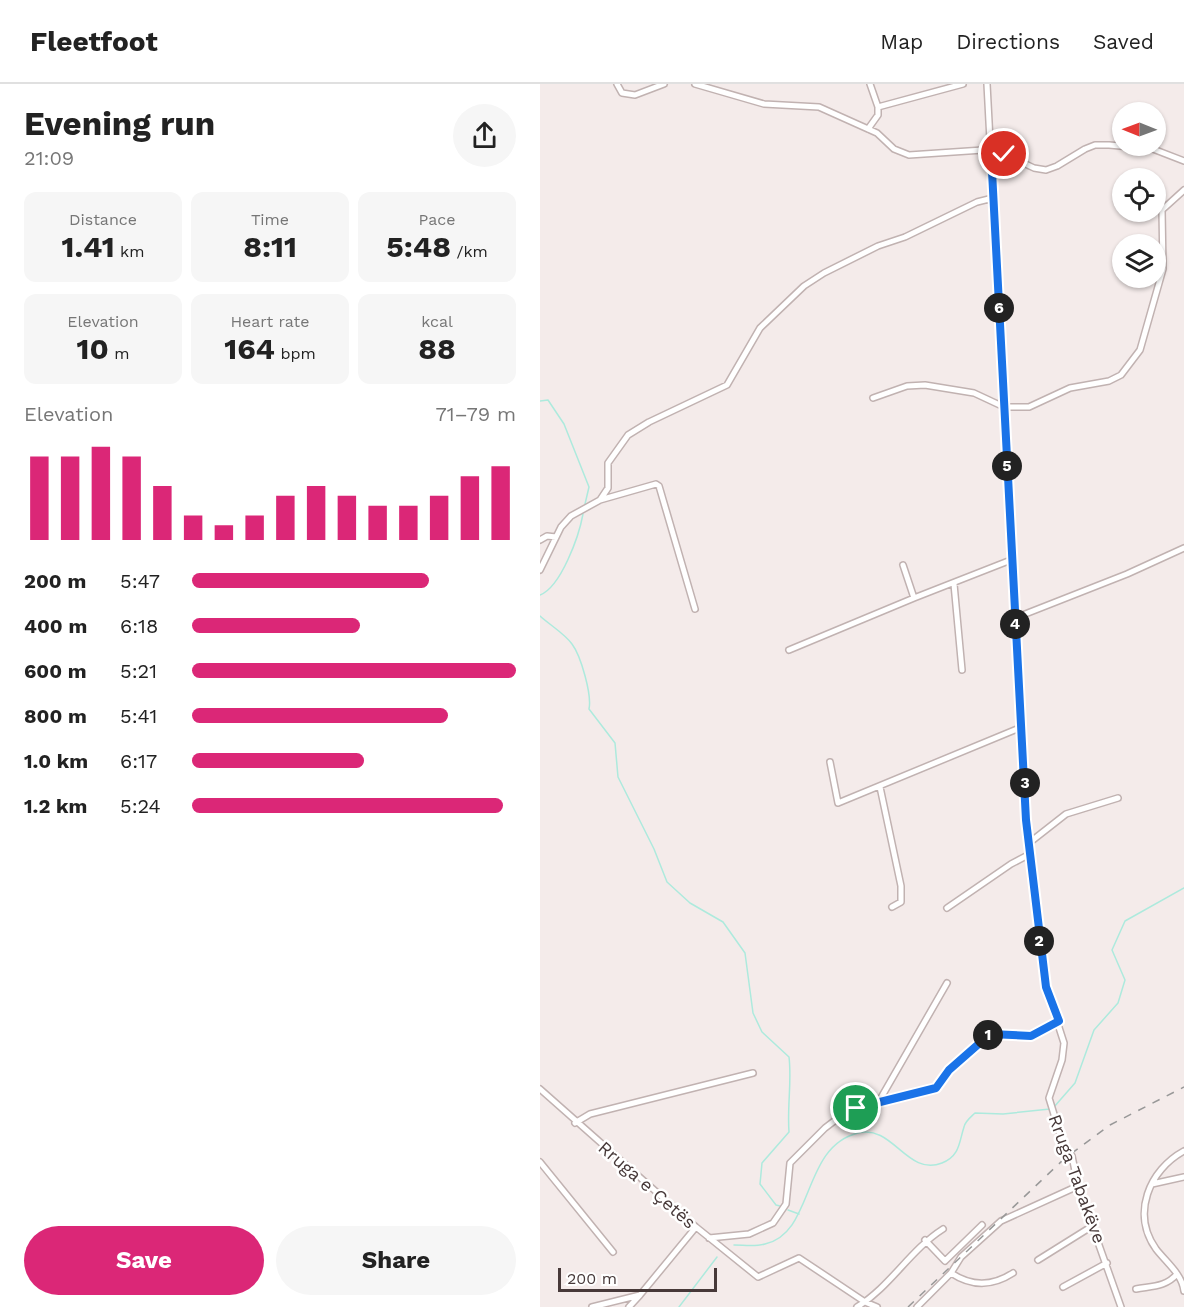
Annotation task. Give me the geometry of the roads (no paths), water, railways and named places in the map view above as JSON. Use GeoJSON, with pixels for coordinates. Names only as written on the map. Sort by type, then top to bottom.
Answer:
{"type":"FeatureCollection","features":[{"type":"Feature","properties":{"kind":"street"},"geometry":{"type":"LineString","coordinates":[[617,84],[622,93],[628,95],[664,84]]}},
{"type":"Feature","properties":{"kind":"street"},"geometry":{"type":"LineString","coordinates":[[695,84],[764,104],[819,107],[868,129],[902,154],[991,152],[1046,170],[1095,145],[1153,149],[1184,161]]}},
{"type":"Feature","properties":{"kind":"street"},"geometry":{"type":"LineString","coordinates":[[868,129],[878,115],[878,107],[870,84]]}},
{"type":"Feature","properties":{"kind":"street"},"geometry":{"type":"LineString","coordinates":[[878,107],[963,84]]}},
{"type":"Feature","properties":{"kind":"street","name":"Rruga Tabakëve"},"geometry":{"type":"LineString","coordinates":[[987,84],[1011,561],[1029,843],[1046,987],[1059,1021],[1064,1051],[1050,1088],[1051,1105],[1064,1147],[1074,1162],[1078,1186],[1094,1225],[1121,1307]]}},
{"type":"Feature","properties":{"kind":"street"},"geometry":{"type":"LineString","coordinates":[[873,398],[907,386],[925,385],[974,393],[1004,406],[1029,407],[1070,388],[1109,381],[1121,375],[1140,350],[1163,269],[1162,210],[1184,190]]}},
{"type":"Feature","properties":{"kind":"street"},"geometry":{"type":"LineString","coordinates":[[600,501],[608,488],[608,463],[628,435],[649,422],[727,385],[760,328],[804,286],[824,273],[878,246],[905,237],[977,202],[993,198]]}},
{"type":"Feature","properties":{"kind":"street"},"geometry":{"type":"LineString","coordinates":[[540,570],[556,537],[571,516],[600,501],[656,484],[659,486],[695,609]]}},
{"type":"Feature","properties":{"kind":"street"},"geometry":{"type":"LineString","coordinates":[[540,540],[547,536],[556,537]]}},
{"type":"Feature","properties":{"kind":"street"},"geometry":{"type":"LineString","coordinates":[[1015,618],[1127,574],[1184,548]]}},
{"type":"Feature","properties":{"kind":"street"},"geometry":{"type":"LineString","coordinates":[[789,650],[1011,561]]}},
{"type":"Feature","properties":{"kind":"street"},"geometry":{"type":"LineString","coordinates":[[903,565],[914,598]]}},
{"type":"Feature","properties":{"kind":"street"},"geometry":{"type":"LineString","coordinates":[[954,584],[962,670]]}},
{"type":"Feature","properties":{"kind":"street"},"geometry":{"type":"LineString","coordinates":[[830,762],[838,803],[1022,727]]}},
{"type":"Feature","properties":{"kind":"street"},"geometry":{"type":"LineString","coordinates":[[880,787],[901,886],[901,902],[892,906]]}},
{"type":"Feature","properties":{"kind":"street"},"geometry":{"type":"LineString","coordinates":[[1029,843],[1066,814],[1118,798]]}},
{"type":"Feature","properties":{"kind":"street"},"geometry":{"type":"LineString","coordinates":[[947,908],[1011,864],[1030,854]]}},
{"type":"Feature","properties":{"kind":"street"},"geometry":{"type":"LineString","coordinates":[[878,1102],[947,983]]}},
{"type":"Feature","properties":{"kind":"street"},"geometry":{"type":"LineString","coordinates":[[709,1238],[749,1234],[773,1223],[786,1204],[788,1170],[793,1160],[846,1112],[936,1088],[949,1070],[986,1035],[995,1033],[1031,1036],[1059,1021]]}},
{"type":"Feature","properties":{"kind":"street"},"geometry":{"type":"LineString","coordinates":[[575,1123],[590,1114],[753,1073]]}},
{"type":"Feature","properties":{"kind":"street","name":"Rruga e Çetës"},"geometry":{"type":"LineString","coordinates":[[540,1089],[575,1123],[758,1277],[799,1258],[865,1302]]}},
{"type":"Feature","properties":{"kind":"street"},"geometry":{"type":"LineString","coordinates":[[1184,1151],[1167,1162],[1147,1192],[1143,1211],[1145,1223],[1155,1247],[1177,1274],[1184,1291]]}},
{"type":"Feature","properties":{"kind":"street"},"geometry":{"type":"LineString","coordinates":[[540,1162],[613,1252]]}},
{"type":"Feature","properties":{"kind":"street"},"geometry":{"type":"LineString","coordinates":[[1152,1184],[1184,1177]]}},
{"type":"Feature","properties":{"kind":"street"},"geometry":{"type":"LineString","coordinates":[[917,1307],[951,1273],[961,1257],[1005,1217],[1043,1203],[1078,1186]]}},
{"type":"Feature","properties":{"kind":"street"},"geometry":{"type":"LineString","coordinates":[[925,1240],[945,1261],[982,1225]]}},
{"type":"Feature","properties":{"kind":"street"},"geometry":{"type":"LineString","coordinates":[[1038,1260],[1094,1225]]}},
{"type":"Feature","properties":{"kind":"street"},"geometry":{"type":"LineString","coordinates":[[629,1307],[696,1227]]}},
{"type":"Feature","properties":{"kind":"street"},"geometry":{"type":"LineString","coordinates":[[857,1307],[865,1302],[925,1240],[943,1229]]}},
{"type":"Feature","properties":{"kind":"street"},"geometry":{"type":"LineString","coordinates":[[1063,1287],[1107,1263]]}},
{"type":"Feature","properties":{"kind":"street"},"geometry":{"type":"LineString","coordinates":[[951,1273],[970,1281],[987,1283],[997,1283],[1013,1273]]}},
{"type":"Feature","properties":{"kind":"street"},"geometry":{"type":"LineString","coordinates":[[1136,1288],[1171,1282],[1177,1274]]}},
{"type":"Feature","properties":{"kind":"street"},"geometry":{"type":"LineString","coordinates":[[592,1307],[640,1295]]}},
{"type":"Feature","properties":{"kind":"street"},"geometry":{"type":"LineString","coordinates":[[865,1302],[877,1307]]}},
{"type":"Feature","properties":{"kind":"waterway"},"geometry":{"type":"LineString","coordinates":[[540,401],[548,400],[564,424],[589,487],[585,504]]}},
{"type":"Feature","properties":{"kind":"waterway"},"geometry":{"type":"LineString","coordinates":[[540,595],[548,590],[562,572],[578,535],[583,514]]}},
{"type":"Feature","properties":{"kind":"waterway"},"geometry":{"type":"LineString","coordinates":[[540,616],[565,637],[575,650],[587,685],[589,709],[615,743],[618,777],[654,849],[667,882],[690,903],[723,922],[745,953],[753,1013],[762,1032],[789,1057],[789,1132],[762,1163],[760,1184],[776,1205],[780,1206]]}},
{"type":"Feature","properties":{"kind":"waterway"},"geometry":{"type":"LineString","coordinates":[[1054,1107],[1075,1083],[1094,1030],[1118,1003],[1125,980],[1112,950],[1125,921],[1184,888]]}},
{"type":"Feature","properties":{"kind":"waterway"},"geometry":{"type":"LineString","coordinates":[[734,1245],[761,1245],[781,1237],[793,1224],[826,1155],[840,1141],[858,1133],[870,1132],[881,1136],[919,1163],[930,1165],[942,1163],[952,1157],[958,1148],[968,1119],[975,1113],[1003,1114],[1050,1109]]}},
{"type":"Feature","properties":{"kind":"waterway"},"geometry":{"type":"LineString","coordinates":[[788,1210],[799,1214]]}},
{"type":"Feature","properties":{"kind":"waterway"},"geometry":{"type":"LineString","coordinates":[[679,1307],[717,1257]]}},
{"type":"Feature","properties":{"kind":"railway"},"geometry":{"type":"LineString","coordinates":[[908,1307],[1064,1159],[1110,1125],[1184,1087]]}}]}
